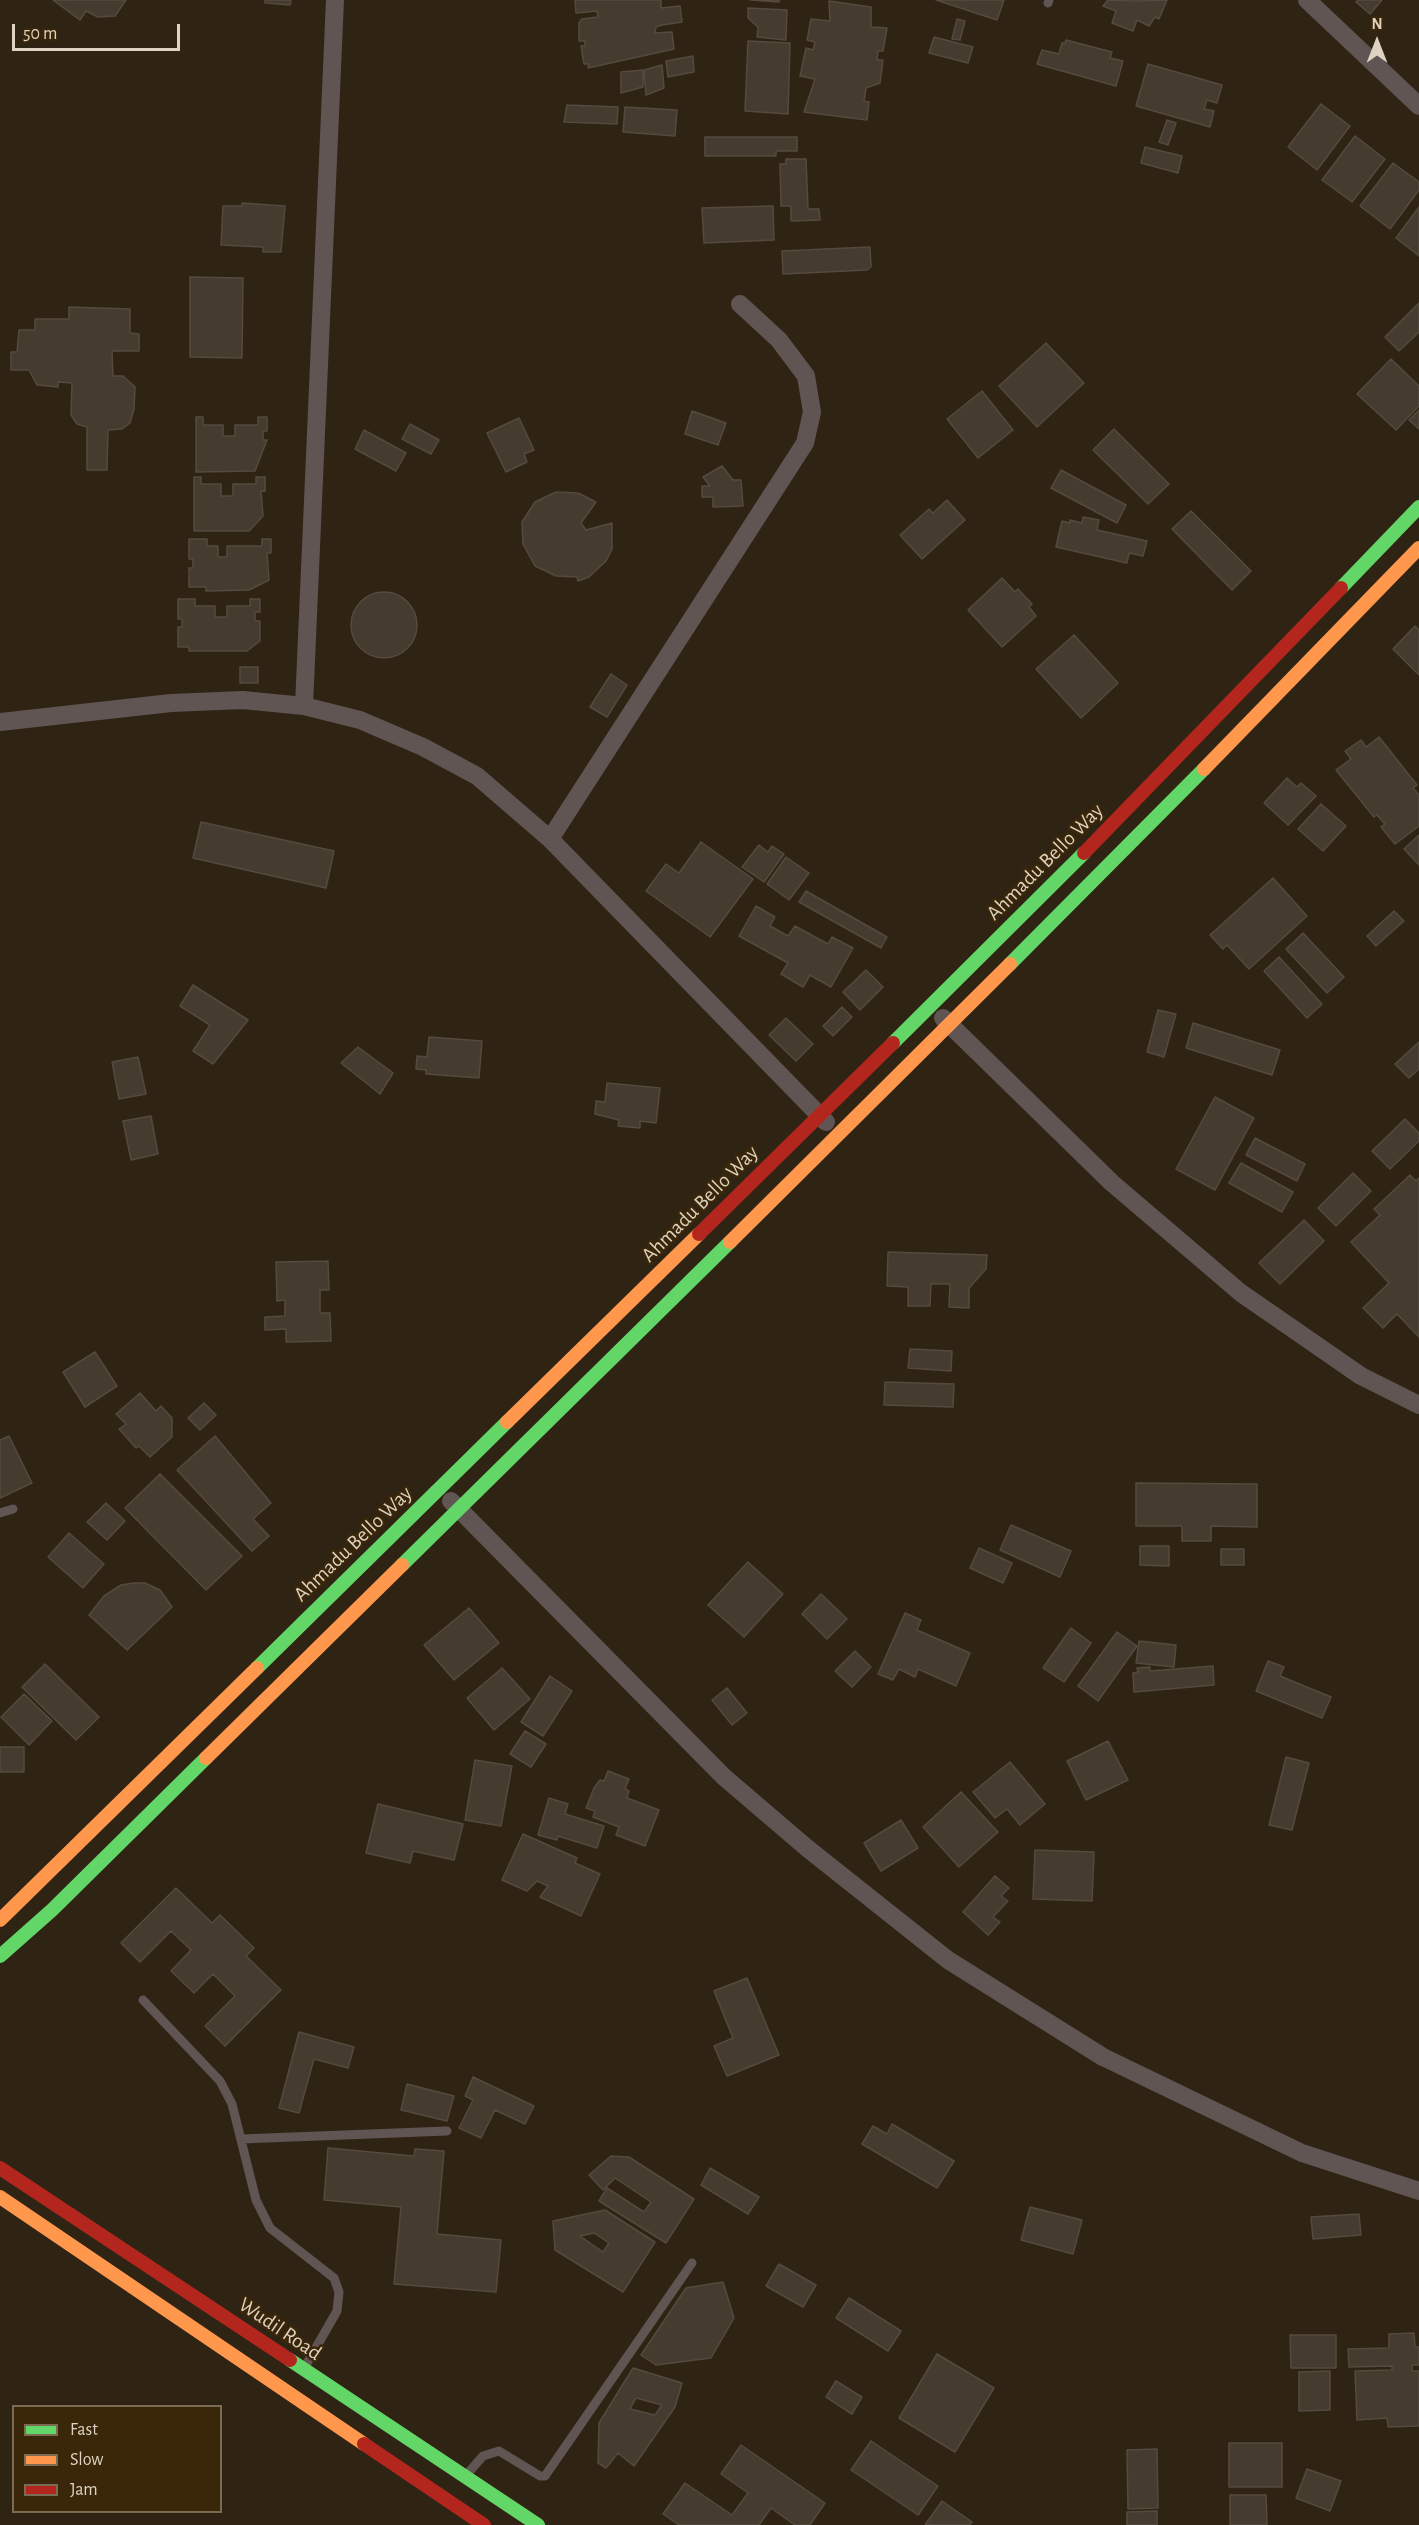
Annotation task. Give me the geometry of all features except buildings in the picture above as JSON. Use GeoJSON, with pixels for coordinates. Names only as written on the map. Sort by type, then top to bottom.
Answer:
{"type":"FeatureCollection","features":[{"type":"Feature","properties":{"kind":"main road","name":"Ahmadu Bello Way"},"geometry":{"type":"LineString","coordinates":[[0,1920],[931,1006],[1128,809],[1419,507]]}},
{"type":"Feature","properties":{"kind":"main road"},"geometry":{"type":"LineString","coordinates":[[0,1956],[52,1910],[950,1024],[1419,548]]}},
{"type":"Feature","properties":{"kind":"main road"},"geometry":{"type":"LineString","coordinates":[[307,1620],[327,1638]]}},
{"type":"Feature","properties":{"kind":"main road","name":"Wudil Road"},"geometry":{"type":"LineString","coordinates":[[0,2168],[465,2477],[479,2504],[484,2525]]}},
{"type":"Feature","properties":{"kind":"main road","name":"Wudil Road"},"geometry":{"type":"LineString","coordinates":[[0,2197],[479,2504],[538,2525]]}},
{"type":"Feature","properties":{"kind":"street"},"geometry":{"type":"LineString","coordinates":[[304,706],[334,0]]}},
{"type":"Feature","properties":{"kind":"street"},"geometry":{"type":"LineString","coordinates":[[1307,0],[1419,106]]}},
{"type":"Feature","properties":{"kind":"street"},"geometry":{"type":"LineString","coordinates":[[550,839],[804,443],[812,412],[806,376],[779,340],[740,304]]}},
{"type":"Feature","properties":{"kind":"street"},"geometry":{"type":"LineString","coordinates":[[0,722],[171,703],[243,700],[304,706],[360,720],[423,747],[477,776],[550,839],[839,1134]]}},
{"type":"Feature","properties":{"kind":"street"},"geometry":{"type":"LineString","coordinates":[[931,1006],[1112,1183],[1241,1293],[1361,1376],[1419,1405]]}},
{"type":"Feature","properties":{"kind":"street"},"geometry":{"type":"LineString","coordinates":[[439,1490],[724,1777],[807,1848],[948,1960],[1104,2057],[1302,2152],[1419,2192]]}},
{"type":"Feature","properties":{"kind":"lane"},"geometry":{"type":"LineString","coordinates":[[0,1513],[13,1509]]}},
{"type":"Feature","properties":{"kind":"lane"},"geometry":{"type":"LineString","coordinates":[[143,2000],[220,2081],[232,2104],[256,2200],[270,2228],[334,2278],[339,2292],[337,2311],[303,2369]]}},
{"type":"Feature","properties":{"kind":"lane"},"geometry":{"type":"LineString","coordinates":[[241,2139],[447,2131]]}},
{"type":"Feature","properties":{"kind":"lane"},"geometry":{"type":"LineString","coordinates":[[465,2477],[483,2456],[499,2451],[540,2476],[545,2476],[692,2263]]}},
{"type":"Feature","properties":{"kind":"traffic: fast"},"geometry":{"type":"LineString","coordinates":[[1341,588],[1419,507]]}},
{"type":"Feature","properties":{"kind":"traffic: fast"},"geometry":{"type":"LineString","coordinates":[[1010,964],[1204,769]]}},
{"type":"Feature","properties":{"kind":"traffic: fast"},"geometry":{"type":"LineString","coordinates":[[893,1043],[1084,853]]}},
{"type":"Feature","properties":{"kind":"traffic: fast"},"geometry":{"type":"LineString","coordinates":[[402,1565],[730,1242]]}},
{"type":"Feature","properties":{"kind":"traffic: fast"},"geometry":{"type":"LineString","coordinates":[[257,1668],[507,1422]]}},
{"type":"Feature","properties":{"kind":"traffic: fast"},"geometry":{"type":"LineString","coordinates":[[0,1956],[52,1910],[206,1758]]}},
{"type":"Feature","properties":{"kind":"traffic: fast"},"geometry":{"type":"LineString","coordinates":[[290,2360],[538,2525]]}},
{"type":"Feature","properties":{"kind":"traffic: slow"},"geometry":{"type":"LineString","coordinates":[[1204,769],[1419,548]]}},
{"type":"Feature","properties":{"kind":"traffic: slow"},"geometry":{"type":"LineString","coordinates":[[730,1242],[1010,964]]}},
{"type":"Feature","properties":{"kind":"traffic: slow"},"geometry":{"type":"LineString","coordinates":[[507,1422],[699,1234]]}},
{"type":"Feature","properties":{"kind":"traffic: slow"},"geometry":{"type":"LineString","coordinates":[[206,1758],[402,1565]]}},
{"type":"Feature","properties":{"kind":"traffic: slow"},"geometry":{"type":"LineString","coordinates":[[0,1920],[257,1668]]}},
{"type":"Feature","properties":{"kind":"traffic: slow"},"geometry":{"type":"LineString","coordinates":[[0,2197],[364,2444]]}},
{"type":"Feature","properties":{"kind":"traffic: jam"},"geometry":{"type":"LineString","coordinates":[[1084,853],[1341,588]]}},
{"type":"Feature","properties":{"kind":"traffic: jam"},"geometry":{"type":"LineString","coordinates":[[699,1234],[893,1043]]}},
{"type":"Feature","properties":{"kind":"traffic: jam"},"geometry":{"type":"LineString","coordinates":[[0,2168],[290,2360]]}},
{"type":"Feature","properties":{"kind":"traffic: jam"},"geometry":{"type":"LineString","coordinates":[[364,2444],[484,2525]]}}]}
